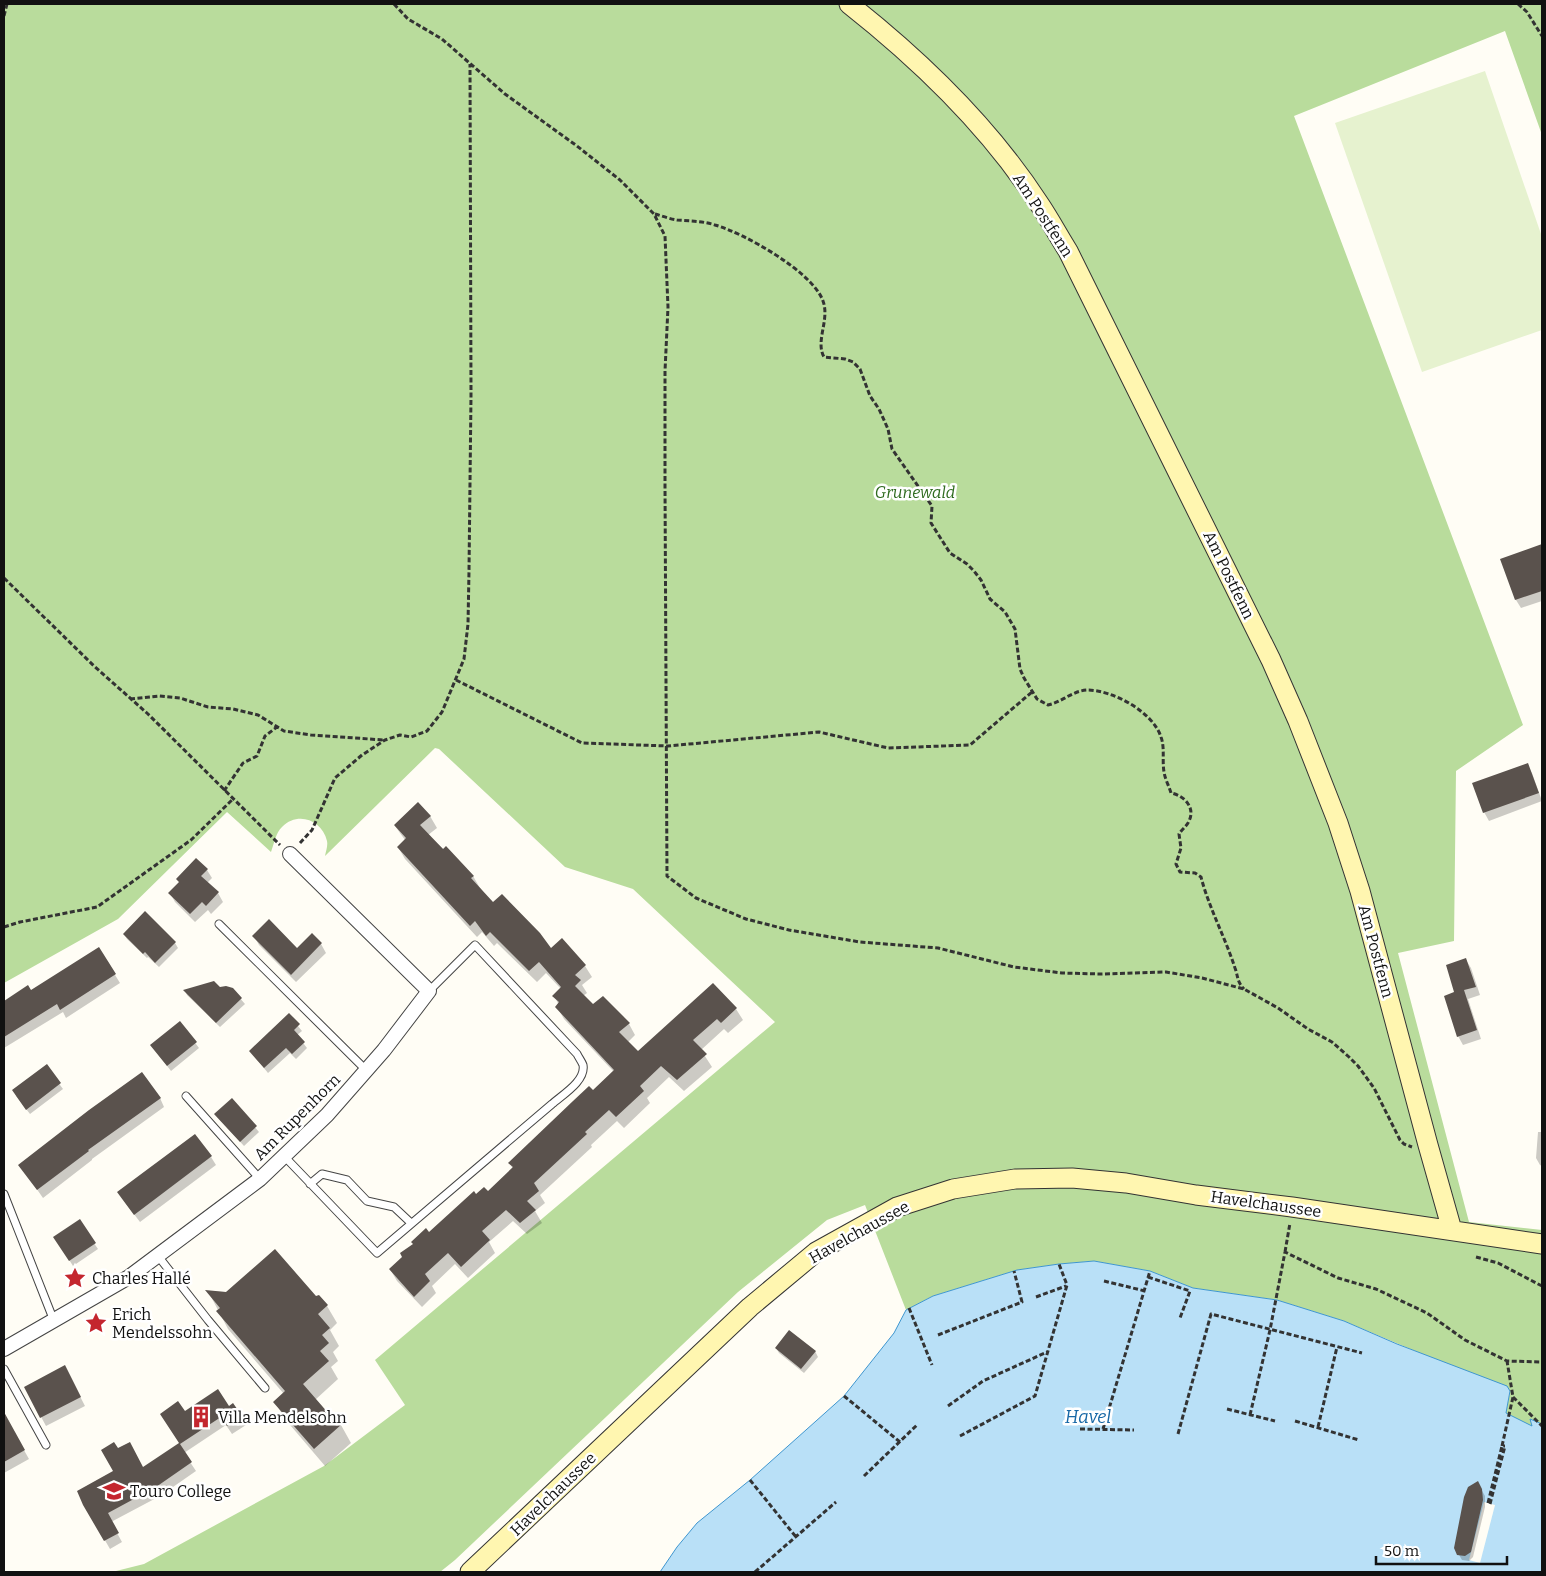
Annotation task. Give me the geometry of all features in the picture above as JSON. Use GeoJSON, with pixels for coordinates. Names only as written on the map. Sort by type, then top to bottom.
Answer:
{"type":"FeatureCollection","features":[{"type":"Feature","properties":{"kind":"street","name":"Am Postfenn"},"geometry":{"type":"LineString","coordinates":[[849,4],[890,37],[936,81],[1007,160],[1039,204],[1068,250],[1271,660],[1298,720],[1338,824],[1360,890],[1452,1230]]}},
{"type":"Feature","properties":{"kind":"street"},"geometry":{"type":"LineString","coordinates":[[290,854],[429,991]]}},
{"type":"Feature","properties":{"kind":"street","name":"Am Rupenhorn"},"geometry":{"type":"LineString","coordinates":[[4,1349],[129,1277],[260,1179],[327,1115],[384,1050],[429,991]]}},
{"type":"Feature","properties":{"kind":"street","name":"Havelchaussee"},"geometry":{"type":"LineString","coordinates":[[470,1572],[750,1307],[816,1252],[897,1207],[953,1189],[1015,1179],[1072,1178],[1126,1183],[1196,1195],[1292,1207],[1542,1244]]}},
{"type":"Feature","properties":{"kind":"lane"},"geometry":{"type":"LineString","coordinates":[[219,924],[366,1070]]}},
{"type":"Feature","properties":{"kind":"lane"},"geometry":{"type":"LineString","coordinates":[[284,1156],[377,1253],[552,1104],[582,1075],[583,1066],[577,1054],[475,945],[429,991]]}},
{"type":"Feature","properties":{"kind":"lane"},"geometry":{"type":"LineString","coordinates":[[186,1096],[260,1179]]}},
{"type":"Feature","properties":{"kind":"lane"},"geometry":{"type":"LineString","coordinates":[[310,1184],[322,1174],[347,1180],[367,1201],[394,1206],[411,1223]]}},
{"type":"Feature","properties":{"kind":"lane"},"geometry":{"type":"LineString","coordinates":[[4,1194],[54,1321]]}},
{"type":"Feature","properties":{"kind":"lane"},"geometry":{"type":"LineString","coordinates":[[158,1256],[265,1388]]}},
{"type":"Feature","properties":{"kind":"lane"},"geometry":{"type":"LineString","coordinates":[[4,1369],[46,1445]]}},
{"type":"Feature","properties":{"kind":"path"},"geometry":{"type":"LineString","coordinates":[[4,16],[8,4]]}},
{"type":"Feature","properties":{"kind":"path"},"geometry":{"type":"LineString","coordinates":[[394,4],[408,19],[442,39],[506,94],[620,180],[654,214],[665,236],[667,267],[665,485],[668,746],[667,876],[696,898],[746,919],[789,930],[860,942],[938,948],[1014,967],[1101,974],[1166,972],[1202,978],[1244,989]]}},
{"type":"Feature","properties":{"kind":"path"},"geometry":{"type":"LineString","coordinates":[[1518,4],[1526,12],[1542,36]]}},
{"type":"Feature","properties":{"kind":"path"},"geometry":{"type":"LineString","coordinates":[[4,578],[148,714],[290,854],[312,830],[335,778],[362,755],[385,740],[400,736],[411,737],[427,731],[442,712],[456,680],[464,659],[468,624],[471,395],[470,63]]}},
{"type":"Feature","properties":{"kind":"path"},"geometry":{"type":"LineString","coordinates":[[654,214],[676,220],[716,225],[748,238],[793,268],[814,285],[824,302],[824,333],[820,344],[821,352],[824,357],[845,359],[853,362],[860,369],[870,396],[888,429],[892,449],[932,506],[931,522],[950,553],[974,571],[990,598],[1006,612],[1010,619],[1015,629],[1020,669],[1037,699],[1048,705],[1075,692],[1087,690],[1097,692],[1113,696],[1132,705],[1154,723],[1163,744],[1164,773],[1171,793],[1183,798],[1189,804],[1191,811],[1191,818],[1179,834],[1182,848],[1176,864],[1180,872],[1194,873],[1201,877],[1205,892],[1231,955],[1239,985],[1332,1042],[1358,1066],[1374,1088],[1388,1118],[1404,1144],[1413,1148],[1428,1145]]}},
{"type":"Feature","properties":{"kind":"path"},"geometry":{"type":"LineString","coordinates":[[456,680],[582,743],[668,746],[819,732],[888,748],[970,746],[1032,692]]}},
{"type":"Feature","properties":{"kind":"path"},"geometry":{"type":"LineString","coordinates":[[130,699],[159,696],[180,698],[208,707],[233,709],[258,715],[284,731],[385,740]]}},
{"type":"Feature","properties":{"kind":"path"},"geometry":{"type":"LineString","coordinates":[[224,791],[243,763],[257,756],[266,736],[278,727]]}},
{"type":"Feature","properties":{"kind":"path"},"geometry":{"type":"LineString","coordinates":[[4,927],[20,922],[97,907],[191,840],[233,799]]}},
{"type":"Feature","properties":{"kind":"path"},"geometry":{"type":"LineString","coordinates":[[1250,1415],[1270,1330],[1292,1207]]}},
{"type":"Feature","properties":{"kind":"path"},"geometry":{"type":"LineString","coordinates":[[1284,1252],[1338,1278],[1376,1289],[1427,1313],[1465,1340],[1507,1361],[1542,1362]]}},
{"type":"Feature","properties":{"kind":"path"},"geometry":{"type":"LineString","coordinates":[[1476,1257],[1498,1263],[1542,1286]]}},
{"type":"Feature","properties":{"kind":"path"},"geometry":{"type":"LineString","coordinates":[[960,1436],[1035,1396],[1066,1285],[1059,1264]]}},
{"type":"Feature","properties":{"kind":"path"},"geometry":{"type":"LineString","coordinates":[[938,1335],[1022,1302],[1014,1271]]}},
{"type":"Feature","properties":{"kind":"path"},"geometry":{"type":"LineString","coordinates":[[1102,1429],[1150,1271]]}},
{"type":"Feature","properties":{"kind":"path"},"geometry":{"type":"LineString","coordinates":[[1148,1277],[1190,1291],[1180,1318]]}},
{"type":"Feature","properties":{"kind":"path"},"geometry":{"type":"LineString","coordinates":[[1104,1281],[1144,1291]]}},
{"type":"Feature","properties":{"kind":"path"},"geometry":{"type":"LineString","coordinates":[[1036,1297],[1066,1285]]}},
{"type":"Feature","properties":{"kind":"path"},"geometry":{"type":"LineString","coordinates":[[909,1308],[932,1365]]}},
{"type":"Feature","properties":{"kind":"path"},"geometry":{"type":"LineString","coordinates":[[1178,1434],[1211,1314],[1362,1353]]}},
{"type":"Feature","properties":{"kind":"path"},"geometry":{"type":"LineString","coordinates":[[1318,1427],[1336,1347]]}},
{"type":"Feature","properties":{"kind":"path"},"geometry":{"type":"LineString","coordinates":[[948,1406],[983,1381],[1048,1352]]}},
{"type":"Feature","properties":{"kind":"path"},"geometry":{"type":"LineString","coordinates":[[1489,1503],[1504,1446],[1502,1446],[1513,1397],[1507,1361]]}},
{"type":"Feature","properties":{"kind":"path"},"geometry":{"type":"LineString","coordinates":[[844,1396],[900,1442]]}},
{"type":"Feature","properties":{"kind":"path"},"geometry":{"type":"LineString","coordinates":[[1513,1397],[1542,1426]]}},
{"type":"Feature","properties":{"kind":"path"},"geometry":{"type":"LineString","coordinates":[[1227,1409],[1275,1421]]}},
{"type":"Feature","properties":{"kind":"path"},"geometry":{"type":"LineString","coordinates":[[1295,1421],[1359,1440]]}},
{"type":"Feature","properties":{"kind":"path"},"geometry":{"type":"LineString","coordinates":[[864,1476],[916,1426]]}},
{"type":"Feature","properties":{"kind":"path"},"geometry":{"type":"LineString","coordinates":[[1080,1429],[1134,1430]]}},
{"type":"Feature","properties":{"kind":"path"},"geometry":{"type":"LineString","coordinates":[[750,1480],[796,1537]]}},
{"type":"Feature","properties":{"kind":"path"},"geometry":{"type":"LineString","coordinates":[[755,1572],[836,1502]]}},
{"type":"Feature","properties":{"kind":"green space","name":"Grunewald"},"geometry":{"type":"Polygon","coordinates":[[[4,4],[1542,4],[1542,135],[1505,31],[1294,116],[1523,725],[1456,771],[1454,941],[1398,953],[1469,1222],[1542,1230],[1542,1424],[1531,1419],[1532,1427],[1506,1413],[1510,1391],[1344,1321],[1277,1300],[1193,1288],[1150,1271],[1094,1261],[1017,1270],[933,1296],[906,1310],[865,1205],[827,1220],[738,1292],[455,1560],[440,1572],[112,1572],[144,1564],[324,1466],[405,1405],[375,1360],[775,1022],[633,889],[565,867],[439,749],[435,748],[325,856],[327,843],[324,834],[315,823],[309,820],[295,819],[282,827],[271,852],[227,812],[118,919],[4,983],[4,4]]]}},
{"type":"Feature","properties":{"kind":"green space"},"geometry":{"type":"Polygon","coordinates":[[[1485,71],[1542,237],[1542,330],[1422,372],[1335,123],[1485,71]]]}},
{"type":"Feature","properties":{"kind":"water","name":"Havel"},"geometry":{"type":"Polygon","coordinates":[[[1094,1261],[1150,1271],[1193,1288],[1277,1300],[1344,1321],[1397,1344],[1507,1386],[1510,1391],[1506,1413],[1532,1426],[1530,1419],[1542,1424],[1542,1572],[660,1572],[697,1523],[750,1480],[844,1396],[894,1333],[906,1310],[933,1296],[1017,1270],[1094,1261]]]}},
{"type":"Feature","properties":{"kind":"pier"},"geometry":{"type":"Polygon","coordinates":[[[1484,1502],[1495,1505],[1480,1563],[1469,1560],[1484,1502]]]}},
{"type":"Feature","properties":{"kind":"building"},"geometry":{"type":"Polygon","coordinates":[[[1542,544],[1542,591],[1515,600],[1500,559],[1542,544]]]}},
{"type":"Feature","properties":{"kind":"building"},"geometry":{"type":"Polygon","coordinates":[[[1528,763],[1539,793],[1483,813],[1472,783],[1528,763]]]}},
{"type":"Feature","properties":{"kind":"building"},"geometry":{"type":"Polygon","coordinates":[[[418,802],[431,816],[420,825],[443,849],[446,846],[474,876],[471,878],[493,902],[502,894],[540,933],[551,948],[562,938],[586,965],[575,975],[581,980],[575,986],[593,1004],[603,996],[630,1023],[619,1032],[638,1051],[713,983],[737,1008],[721,1023],[717,1019],[693,1040],[707,1054],[677,1080],[661,1066],[640,1086],[644,1091],[616,1117],[609,1110],[585,1132],[587,1134],[534,1183],[539,1191],[527,1201],[536,1210],[520,1223],[506,1210],[482,1231],[490,1240],[461,1267],[448,1253],[425,1274],[430,1281],[414,1297],[389,1269],[402,1257],[400,1253],[413,1244],[411,1242],[426,1228],[429,1232],[474,1191],[476,1194],[484,1187],[488,1191],[513,1167],[508,1163],[589,1086],[593,1090],[614,1070],[555,1007],[559,1002],[552,996],[561,987],[539,962],[529,971],[490,932],[486,936],[475,921],[470,926],[397,847],[406,838],[394,825],[418,802]]]}},
{"type":"Feature","properties":{"kind":"building"},"geometry":{"type":"Polygon","coordinates":[[[196,858],[208,869],[201,876],[219,892],[206,906],[202,902],[190,914],[168,893],[179,882],[176,879],[196,858]]]}},
{"type":"Feature","properties":{"kind":"building"},"geometry":{"type":"Polygon","coordinates":[[[145,911],[176,942],[155,963],[123,934],[145,911]]]}},
{"type":"Feature","properties":{"kind":"building"},"geometry":{"type":"Polygon","coordinates":[[[269,919],[297,948],[312,933],[322,943],[291,975],[252,936],[269,919]]]}},
{"type":"Feature","properties":{"kind":"building"},"geometry":{"type":"Polygon","coordinates":[[[99,947],[116,974],[60,1010],[57,1004],[4,1037],[4,1001],[28,985],[31,990],[99,947]]]}},
{"type":"Feature","properties":{"kind":"building"},"geometry":{"type":"Polygon","coordinates":[[[1466,958],[1476,987],[1464,990],[1477,1030],[1457,1037],[1444,996],[1454,992],[1446,965],[1466,958]]]}},
{"type":"Feature","properties":{"kind":"building"},"geometry":{"type":"Polygon","coordinates":[[[214,981],[220,987],[233,988],[242,998],[216,1023],[183,990],[214,981]]]}},
{"type":"Feature","properties":{"kind":"building"},"geometry":{"type":"Polygon","coordinates":[[[289,1013],[300,1024],[294,1030],[305,1042],[292,1054],[286,1048],[264,1068],[249,1051],[289,1013]]]}},
{"type":"Feature","properties":{"kind":"building"},"geometry":{"type":"Polygon","coordinates":[[[180,1021],[197,1042],[167,1066],[150,1045],[180,1021]]]}},
{"type":"Feature","properties":{"kind":"building"},"geometry":{"type":"Polygon","coordinates":[[[47,1064],[61,1083],[26,1110],[12,1090],[47,1064]]]}},
{"type":"Feature","properties":{"kind":"building"},"geometry":{"type":"Polygon","coordinates":[[[142,1072],[161,1098],[88,1150],[37,1190],[18,1165],[142,1072]]]}},
{"type":"Feature","properties":{"kind":"building"},"geometry":{"type":"Polygon","coordinates":[[[232,1098],[257,1126],[240,1142],[214,1114],[232,1098]]]}},
{"type":"Feature","properties":{"kind":"building"},"geometry":{"type":"Polygon","coordinates":[[[195,1134],[212,1156],[134,1215],[117,1192],[195,1134]]]}},
{"type":"Feature","properties":{"kind":"building"},"geometry":{"type":"Polygon","coordinates":[[[80,1219],[96,1243],[69,1261],[53,1237],[80,1219]]]}},
{"type":"Feature","properties":{"kind":"building"},"geometry":{"type":"Polygon","coordinates":[[[275,1249],[316,1296],[319,1295],[328,1305],[318,1314],[330,1328],[322,1335],[329,1343],[320,1351],[329,1361],[303,1384],[329,1414],[332,1412],[342,1424],[314,1449],[273,1402],[285,1391],[216,1311],[220,1308],[205,1290],[226,1292],[275,1249]]]}},
{"type":"Feature","properties":{"kind":"building"},"geometry":{"type":"Polygon","coordinates":[[[789,1330],[816,1351],[801,1369],[775,1348],[789,1330]]]}},
{"type":"Feature","properties":{"kind":"building"},"geometry":{"type":"Polygon","coordinates":[[[65,1365],[81,1397],[40,1418],[24,1387],[65,1365]]]}},
{"type":"Feature","properties":{"kind":"building"},"geometry":{"type":"Polygon","coordinates":[[[218,1389],[229,1406],[233,1403],[242,1416],[227,1426],[221,1417],[180,1444],[192,1462],[156,1487],[108,1513],[119,1533],[104,1541],[77,1491],[113,1471],[101,1450],[114,1442],[118,1448],[130,1442],[143,1467],[179,1443],[160,1414],[178,1401],[185,1411],[218,1389]]]}},
{"type":"Feature","properties":{"kind":"building"},"geometry":{"type":"Polygon","coordinates":[[[4,1412],[25,1450],[4,1462],[4,1412]]]}},
{"type":"Feature","properties":{"kind":"building"},"geometry":{"type":"Polygon","coordinates":[[[1478,1481],[1482,1489],[1483,1500],[1471,1552],[1465,1556],[1457,1555],[1454,1548],[1464,1497],[1468,1487],[1478,1481]]]}},
{"type":"Feature","properties":{"kind":"place","name":"Charles Hallé"},"geometry":{"type":"Point","coordinates":[75,1278]}},
{"type":"Feature","properties":{"kind":"place","name":"Erich Mendelssohn"},"geometry":{"type":"Point","coordinates":[96,1323]}},
{"type":"Feature","properties":{"kind":"place","name":"Villa Mendelsohn"},"geometry":{"type":"Point","coordinates":[201,1417]}},
{"type":"Feature","properties":{"kind":"place","name":"Touro College"},"geometry":{"type":"Point","coordinates":[114,1491]}}]}
